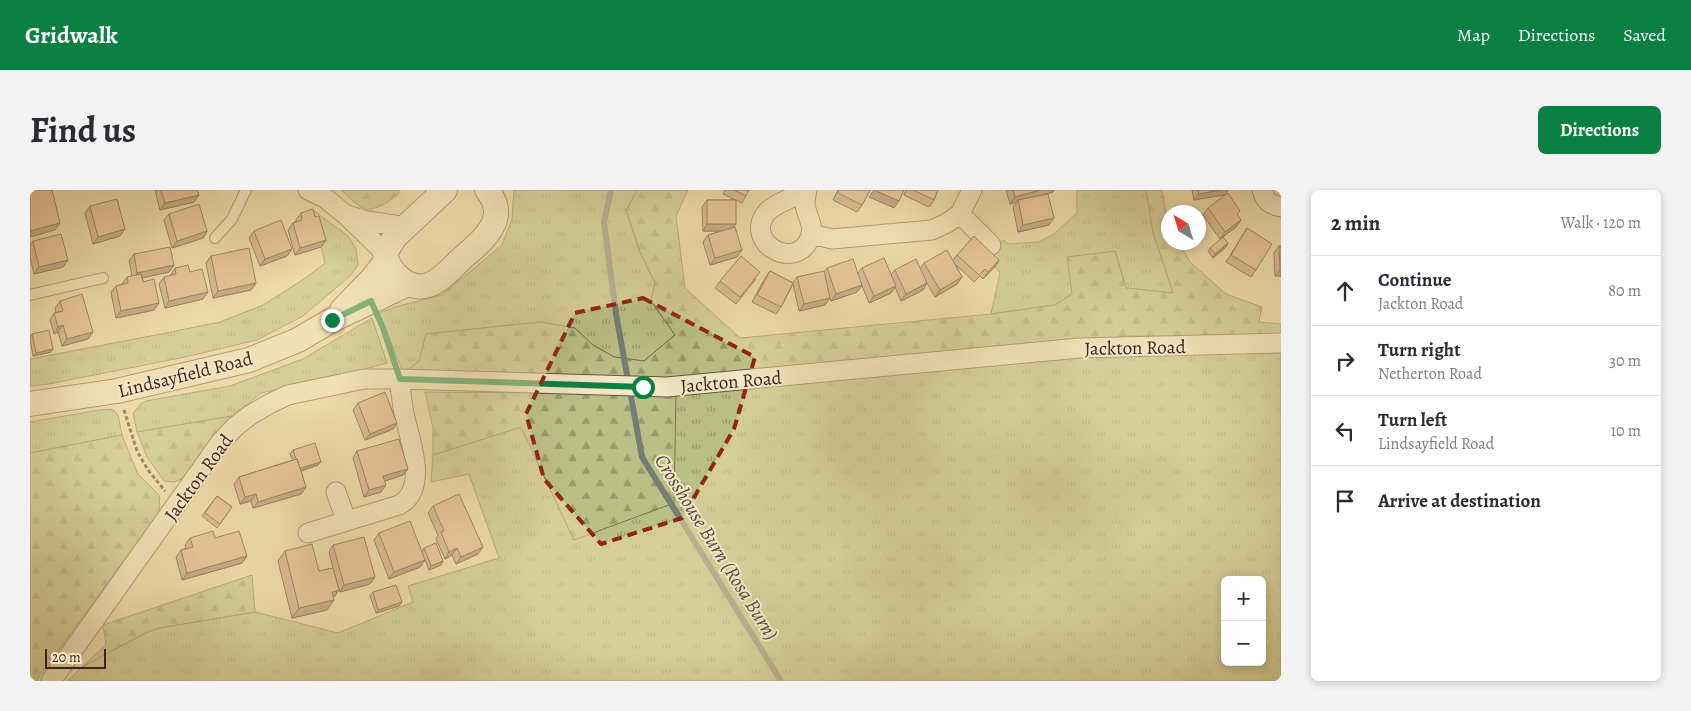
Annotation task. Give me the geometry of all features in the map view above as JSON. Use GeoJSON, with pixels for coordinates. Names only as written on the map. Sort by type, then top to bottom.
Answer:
{"type":"FeatureCollection","features":[{"type":"Feature","properties":{"kind":"street"},"geometry":{"type":"LineString","coordinates":[[308,190],[325,198],[346,215],[385,257],[394,272],[408,284],[416,287],[428,286],[439,279],[489,234],[496,212],[488,190]]}},
{"type":"Feature","properties":{"kind":"street"},"geometry":{"type":"LineString","coordinates":[[806,190],[805,203],[811,222],[811,234],[805,246],[791,253],[775,251],[763,239],[761,231],[765,215],[770,209],[796,197],[806,190]]}},
{"type":"Feature","properties":{"kind":"street"},"geometry":{"type":"LineString","coordinates":[[811,234],[832,239],[932,230],[960,214],[972,190]]}},
{"type":"Feature","properties":{"kind":"street"},"geometry":{"type":"LineString","coordinates":[[1262,190],[1267,202],[1272,206],[1281,207]]}},
{"type":"Feature","properties":{"kind":"street","name":"Lindsayfield Road"},"geometry":{"type":"LineString","coordinates":[[332,320],[372,279],[395,238],[437,193]]}},
{"type":"Feature","properties":{"kind":"street"},"geometry":{"type":"LineString","coordinates":[[960,214],[991,245]]}},
{"type":"Feature","properties":{"kind":"street"},"geometry":{"type":"LineString","coordinates":[[346,215],[367,222],[407,227]]}},
{"type":"Feature","properties":{"kind":"street","name":"Lindsayfield Road"},"geometry":{"type":"LineString","coordinates":[[30,404],[116,391],[249,360],[298,340],[332,320],[408,284]]}},
{"type":"Feature","properties":{"kind":"street","name":"Jackton Road"},"geometry":{"type":"LineString","coordinates":[[51,681],[220,443],[235,427],[269,404],[288,395],[364,379],[667,387],[822,374],[1079,348],[1281,344]]}},
{"type":"Feature","properties":{"kind":"street"},"geometry":{"type":"LineString","coordinates":[[308,533],[399,505],[408,500],[412,493],[416,466],[404,414],[400,379]]}},
{"type":"Feature","properties":{"kind":"street"},"geometry":{"type":"LineString","coordinates":[[336,492],[346,520]]}},
{"type":"Feature","properties":{"kind":"lane"},"geometry":{"type":"LineString","coordinates":[[215,238],[232,219],[246,190]]}},
{"type":"Feature","properties":{"kind":"lane"},"geometry":{"type":"LineString","coordinates":[[30,295],[103,278]]}},
{"type":"Feature","properties":{"kind":"path"},"geometry":{"type":"LineString","coordinates":[[371,301],[383,328],[400,379]]}},
{"type":"Feature","properties":{"kind":"path"},"geometry":{"type":"LineString","coordinates":[[116,391],[128,420],[137,451],[148,470],[176,506]]}},
{"type":"Feature","properties":{"kind":"highlighted area"},"geometry":{"type":"Polygon","coordinates":[[[643,298],[755,357],[734,429],[682,518],[601,544],[544,479],[526,414],[575,313],[643,298]]]}},
{"type":"Feature","properties":{"kind":"green space"},"geometry":{"type":"Polygon","coordinates":[[[341,190],[399,190],[399,193],[382,205],[367,209],[357,204],[341,190]]]}},
{"type":"Feature","properties":{"kind":"green space"},"geometry":{"type":"Polygon","coordinates":[[[514,190],[638,190],[626,210],[640,252],[655,283],[651,301],[675,335],[644,361],[614,357],[593,345],[575,328],[540,322],[427,334],[419,361],[404,374],[379,313],[442,295],[502,245],[512,219],[514,190]]]}},
{"type":"Feature","properties":{"kind":"green space"},"geometry":{"type":"Polygon","coordinates":[[[638,190],[688,190],[676,216],[685,288],[740,338],[991,314],[1055,305],[1072,294],[1067,257],[1115,251],[1126,288],[1173,293],[1153,232],[1146,190],[1162,190],[1165,205],[1161,205],[1161,250],[1183,250],[1190,262],[1226,294],[1262,307],[1259,322],[1281,324],[1281,338],[1127,336],[655,380],[404,374],[419,361],[426,334],[540,322],[575,328],[593,345],[614,357],[644,361],[675,335],[651,301],[655,283],[640,252],[626,210],[638,190]]]}},
{"type":"Feature","properties":{"kind":"green space"},"geometry":{"type":"Polygon","coordinates":[[[1077,190],[1146,190],[1153,232],[1173,293],[1126,288],[1115,251],[1072,294],[1055,305],[991,314],[1000,273],[986,256],[1004,240],[1008,244],[1039,242],[1054,234],[1077,213],[1077,190]]]}},
{"type":"Feature","properties":{"kind":"green space"},"geometry":{"type":"Polygon","coordinates":[[[313,210],[348,236],[356,249],[358,265],[350,276],[303,316],[257,340],[185,357],[49,384],[30,386],[30,359],[220,322],[263,305],[325,263],[313,210]]]}},
{"type":"Feature","properties":{"kind":"green space"},"geometry":{"type":"Polygon","coordinates":[[[372,318],[387,363],[261,393],[233,416],[137,432],[133,413],[146,401],[230,386],[303,359],[372,318]]]}},
{"type":"Feature","properties":{"kind":"green space"},"geometry":{"type":"Polygon","coordinates":[[[1281,352],[1281,681],[68,681],[82,667],[145,633],[159,628],[255,612],[338,633],[413,602],[408,586],[499,558],[469,474],[431,482],[433,455],[521,427],[574,540],[676,394],[1055,356],[1281,352]]]}},
{"type":"Feature","properties":{"kind":"green space"},"geometry":{"type":"Polygon","coordinates":[[[425,392],[676,394],[674,503],[574,540],[521,427],[433,455],[433,428],[425,392]]]}},
{"type":"Feature","properties":{"kind":"green space"},"geometry":{"type":"Polygon","coordinates":[[[112,409],[118,415],[122,435],[30,453],[30,422],[112,409]]]}},
{"type":"Feature","properties":{"kind":"green space"},"geometry":{"type":"Polygon","coordinates":[[[233,416],[186,477],[175,482],[164,481],[147,457],[137,432],[233,416]]]}},
{"type":"Feature","properties":{"kind":"green space"},"geometry":{"type":"Polygon","coordinates":[[[122,435],[138,474],[159,495],[160,511],[36,681],[30,681],[30,453],[122,435]]]}},
{"type":"Feature","properties":{"kind":"green space"},"geometry":{"type":"Polygon","coordinates":[[[252,575],[255,612],[159,628],[145,633],[82,667],[106,645],[103,625],[252,575]]]}},
{"type":"Feature","properties":{"kind":"building"},"geometry":{"type":"Polygon","coordinates":[[[30,190],[52,190],[60,223],[30,231],[30,190]]]}},
{"type":"Feature","properties":{"kind":"building"},"geometry":{"type":"Polygon","coordinates":[[[161,190],[197,190],[199,195],[165,203],[161,190]]]}},
{"type":"Feature","properties":{"kind":"building"},"geometry":{"type":"Polygon","coordinates":[[[734,190],[749,190],[746,196],[734,190]]]}},
{"type":"Feature","properties":{"kind":"building"},"geometry":{"type":"Polygon","coordinates":[[[839,190],[870,190],[862,205],[838,193],[839,190]]]}},
{"type":"Feature","properties":{"kind":"building"},"geometry":{"type":"Polygon","coordinates":[[[874,190],[904,190],[899,201],[874,190]]]}},
{"type":"Feature","properties":{"kind":"building"},"geometry":{"type":"Polygon","coordinates":[[[913,190],[938,190],[934,200],[913,190]]]}},
{"type":"Feature","properties":{"kind":"building"},"geometry":{"type":"Polygon","coordinates":[[[1013,190],[1040,190],[1015,197],[1013,190]]]}},
{"type":"Feature","properties":{"kind":"building"},"geometry":{"type":"Polygon","coordinates":[[[1198,190],[1220,190],[1199,194],[1198,190]]]}},
{"type":"Feature","properties":{"kind":"building"},"geometry":{"type":"Polygon","coordinates":[[[1228,193],[1240,211],[1237,214],[1241,220],[1225,232],[1208,208],[1228,193]]]}},
{"type":"Feature","properties":{"kind":"building"},"geometry":{"type":"Polygon","coordinates":[[[1048,194],[1054,218],[1023,225],[1018,200],[1048,194]]]}},
{"type":"Feature","properties":{"kind":"building"},"geometry":{"type":"Polygon","coordinates":[[[117,199],[125,229],[98,237],[90,206],[117,199]]]}},
{"type":"Feature","properties":{"kind":"building"},"geometry":{"type":"Polygon","coordinates":[[[707,200],[736,200],[736,224],[707,224],[707,200]]]}},
{"type":"Feature","properties":{"kind":"building"},"geometry":{"type":"Polygon","coordinates":[[[199,204],[207,231],[177,241],[169,214],[199,204]]]}},
{"type":"Feature","properties":{"kind":"building"},"geometry":{"type":"Polygon","coordinates":[[[313,209],[315,217],[319,216],[326,240],[300,248],[293,223],[302,220],[301,213],[313,209]]]}},
{"type":"Feature","properties":{"kind":"building"},"geometry":{"type":"Polygon","coordinates":[[[281,220],[292,249],[265,259],[254,231],[281,220]]]}},
{"type":"Feature","properties":{"kind":"building"},"geometry":{"type":"Polygon","coordinates":[[[735,227],[742,250],[715,258],[708,235],[735,227]]]}},
{"type":"Feature","properties":{"kind":"building"},"geometry":{"type":"Polygon","coordinates":[[[1247,228],[1272,244],[1256,270],[1231,255],[1247,228]]]}},
{"type":"Feature","properties":{"kind":"building"},"geometry":{"type":"Polygon","coordinates":[[[61,234],[68,260],[39,267],[33,241],[61,234]]]}},
{"type":"Feature","properties":{"kind":"building"},"geometry":{"type":"Polygon","coordinates":[[[974,236],[999,260],[988,272],[985,269],[979,275],[957,255],[974,236]]]}},
{"type":"Feature","properties":{"kind":"building"},"geometry":{"type":"Polygon","coordinates":[[[1223,237],[1228,243],[1215,254],[1210,248],[1223,237]]]}},
{"type":"Feature","properties":{"kind":"building"},"geometry":{"type":"Polygon","coordinates":[[[1279,246],[1281,246],[1281,270],[1280,270],[1279,246]]]}},
{"type":"Feature","properties":{"kind":"building"},"geometry":{"type":"Polygon","coordinates":[[[170,247],[174,265],[137,273],[134,254],[170,247]]]}},
{"type":"Feature","properties":{"kind":"building"},"geometry":{"type":"Polygon","coordinates":[[[249,248],[256,283],[218,291],[211,256],[249,248]]]}},
{"type":"Feature","properties":{"kind":"building"},"geometry":{"type":"Polygon","coordinates":[[[947,250],[962,277],[940,290],[924,263],[947,250]]]}},
{"type":"Feature","properties":{"kind":"building"},"geometry":{"type":"Polygon","coordinates":[[[741,256],[760,272],[740,297],[720,281],[741,256]]]}},
{"type":"Feature","properties":{"kind":"building"},"geometry":{"type":"Polygon","coordinates":[[[884,258],[896,286],[874,296],[862,268],[884,258]]]}},
{"type":"Feature","properties":{"kind":"building"},"geometry":{"type":"Polygon","coordinates":[[[853,259],[862,285],[836,294],[827,268],[853,259]]]}},
{"type":"Feature","properties":{"kind":"building"},"geometry":{"type":"Polygon","coordinates":[[[916,259],[927,283],[906,294],[895,270],[916,259]]]}},
{"type":"Feature","properties":{"kind":"building"},"geometry":{"type":"Polygon","coordinates":[[[188,265],[190,272],[202,269],[208,292],[169,301],[164,277],[176,274],[175,268],[188,265]]]}},
{"type":"Feature","properties":{"kind":"building"},"geometry":{"type":"Polygon","coordinates":[[[770,271],[793,283],[781,307],[757,295],[770,271]]]}},
{"type":"Feature","properties":{"kind":"building"},"geometry":{"type":"Polygon","coordinates":[[[824,271],[830,298],[804,304],[797,277],[824,271]]]}},
{"type":"Feature","properties":{"kind":"building"},"geometry":{"type":"Polygon","coordinates":[[[141,274],[143,282],[154,279],[159,303],[121,311],[116,286],[128,283],[127,277],[141,274]]]}},
{"type":"Feature","properties":{"kind":"building"},"geometry":{"type":"Polygon","coordinates":[[[82,294],[93,332],[67,339],[63,325],[58,327],[54,313],[63,311],[60,301],[82,294]]]}},
{"type":"Feature","properties":{"kind":"building"},"geometry":{"type":"Polygon","coordinates":[[[49,330],[53,349],[36,353],[32,334],[49,330]]]}},
{"type":"Feature","properties":{"kind":"building"},"geometry":{"type":"Polygon","coordinates":[[[385,392],[397,423],[370,434],[358,403],[385,392]]]}},
{"type":"Feature","properties":{"kind":"building"},"geometry":{"type":"Polygon","coordinates":[[[399,439],[408,469],[383,476],[386,485],[369,490],[357,451],[399,439]]]}},
{"type":"Feature","properties":{"kind":"building"},"geometry":{"type":"Polygon","coordinates":[[[315,443],[321,462],[300,468],[293,450],[315,443]]]}},
{"type":"Feature","properties":{"kind":"building"},"geometry":{"type":"Polygon","coordinates":[[[297,459],[306,487],[258,502],[256,494],[245,497],[239,477],[297,459]]]}},
{"type":"Feature","properties":{"kind":"building"},"geometry":{"type":"Polygon","coordinates":[[[459,494],[483,547],[461,557],[457,548],[449,552],[441,532],[444,531],[433,506],[459,494]]]}},
{"type":"Feature","properties":{"kind":"building"},"geometry":{"type":"Polygon","coordinates":[[[217,496],[232,507],[220,524],[205,513],[217,496]]]}},
{"type":"Feature","properties":{"kind":"building"},"geometry":{"type":"Polygon","coordinates":[[[410,521],[425,560],[394,572],[379,533],[410,521]]]}},
{"type":"Feature","properties":{"kind":"building"},"geometry":{"type":"Polygon","coordinates":[[[213,531],[215,538],[239,531],[247,556],[187,573],[181,550],[193,547],[190,538],[213,531]]]}},
{"type":"Feature","properties":{"kind":"building"},"geometry":{"type":"Polygon","coordinates":[[[364,537],[375,577],[344,585],[333,545],[364,537]]]}},
{"type":"Feature","properties":{"kind":"building"},"geometry":{"type":"Polygon","coordinates":[[[436,543],[443,561],[431,566],[424,548],[436,543]]]}},
{"type":"Feature","properties":{"kind":"building"},"geometry":{"type":"Polygon","coordinates":[[[312,544],[319,571],[333,568],[339,590],[332,592],[334,600],[299,608],[285,551],[312,544]]]}},
{"type":"Feature","properties":{"kind":"building"},"geometry":{"type":"Polygon","coordinates":[[[396,585],[402,602],[378,610],[373,592],[396,585]]]}},
{"type":"Feature","properties":{"kind":"waterway","name":"Crosshouse Burn (Rosa Burn)"},"geometry":{"type":"LineString","coordinates":[[611,190],[604,222],[616,314],[642,457],[781,681]]}},
{"type":"Feature","properties":{"kind":"route"},"geometry":{"type":"LineString","coordinates":[[332,320],[371,301],[383,328],[400,379],[643,387]]}}]}
